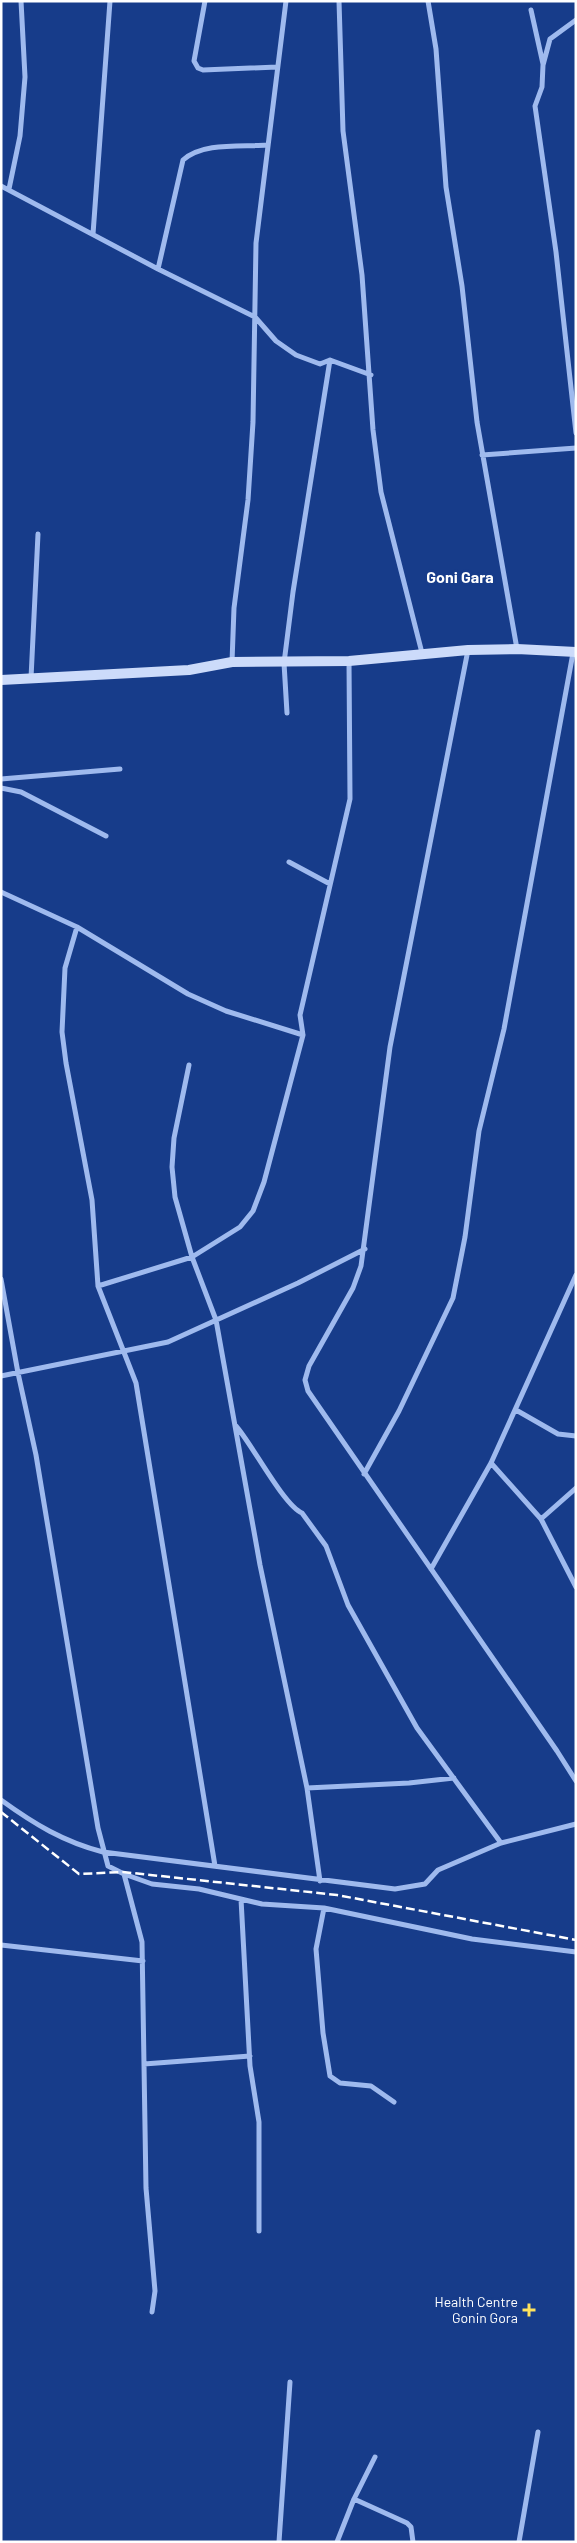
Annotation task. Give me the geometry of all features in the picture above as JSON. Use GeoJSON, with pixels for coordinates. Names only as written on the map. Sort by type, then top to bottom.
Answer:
{"type":"FeatureCollection","features":[{"type":"Feature","properties":{"kind":"street"},"geometry":{"type":"LineString","coordinates":[[8,190],[20,136],[25,77],[21,1]]}},
{"type":"Feature","properties":{"kind":"street"},"geometry":{"type":"LineString","coordinates":[[93,234],[110,1]]}},
{"type":"Feature","properties":{"kind":"street"},"geometry":{"type":"LineString","coordinates":[[205,1],[194,61],[198,68],[203,70],[277,67]]}},
{"type":"Feature","properties":{"kind":"street"},"geometry":{"type":"LineString","coordinates":[[232,662],[234,608],[248,500],[253,422],[256,243],[286,1]]}},
{"type":"Feature","properties":{"kind":"street"},"geometry":{"type":"LineString","coordinates":[[339,1],[343,131],[362,275],[371,375],[373,430],[381,492],[422,654]]}},
{"type":"Feature","properties":{"kind":"street"},"geometry":{"type":"LineString","coordinates":[[428,1],[436,49],[446,187],[462,286],[482,455],[517,649]]}},
{"type":"Feature","properties":{"kind":"street"},"geometry":{"type":"LineString","coordinates":[[531,10],[543,64]]}},
{"type":"Feature","properties":{"kind":"street"},"geometry":{"type":"LineString","coordinates":[[576,20],[550,39],[543,64],[542,87],[535,106],[556,252],[576,433]]}},
{"type":"Feature","properties":{"kind":"street"},"geometry":{"type":"LineString","coordinates":[[158,269],[183,160],[191,153],[204,149],[267,145]]}},
{"type":"Feature","properties":{"kind":"street"},"geometry":{"type":"LineString","coordinates":[[1,186],[158,269],[254,317],[276,341],[296,355],[320,364],[330,360],[371,375]]}},
{"type":"Feature","properties":{"kind":"street"},"geometry":{"type":"LineString","coordinates":[[287,713],[284,664],[293,592],[330,360]]}},
{"type":"Feature","properties":{"kind":"street"},"geometry":{"type":"LineString","coordinates":[[482,455],[576,448]]}},
{"type":"Feature","properties":{"kind":"street"},"geometry":{"type":"LineString","coordinates":[[31,678],[38,534]]}},
{"type":"Feature","properties":{"kind":"street"},"geometry":{"type":"LineString","coordinates":[[1,680],[189,670],[232,662],[284,664],[349,661],[468,650],[517,649],[574,652],[504,1029],[479,1131],[465,1237],[453,1298],[399,1411],[364,1474]]}},
{"type":"Feature","properties":{"kind":"street"},"geometry":{"type":"LineString","coordinates":[[468,650],[390,1047],[365,1249],[353,1288],[309,1366],[305,1380],[308,1392],[432,1568],[576,1781]]}},
{"type":"Feature","properties":{"kind":"street"},"geometry":{"type":"LineString","coordinates":[[98,1286],[192,1258],[240,1227],[253,1211],[264,1182],[303,1035],[300,1015],[350,799],[349,661]]}},
{"type":"Feature","properties":{"kind":"street"},"geometry":{"type":"LineString","coordinates":[[1,779],[120,769]]}},
{"type":"Feature","properties":{"kind":"street"},"geometry":{"type":"LineString","coordinates":[[1,788],[21,792],[106,836]]}},
{"type":"Feature","properties":{"kind":"street"},"geometry":{"type":"LineString","coordinates":[[289,862],[330,884]]}},
{"type":"Feature","properties":{"kind":"street"},"geometry":{"type":"LineString","coordinates":[[1,892],[77,927],[188,994],[226,1011],[303,1035]]}},
{"type":"Feature","properties":{"kind":"street"},"geometry":{"type":"LineString","coordinates":[[77,927],[65,968],[62,1032],[66,1063],[92,1200],[98,1286],[136,1383],[215,1866]]}},
{"type":"Feature","properties":{"kind":"street"},"geometry":{"type":"LineString","coordinates":[[189,1065],[174,1138],[172,1167],[175,1197],[192,1258],[216,1320],[260,1565],[307,1788],[320,1881]]}},
{"type":"Feature","properties":{"kind":"street"},"geometry":{"type":"LineString","coordinates":[[1,1376],[168,1342],[298,1283],[365,1249]]}},
{"type":"Feature","properties":{"kind":"street"},"geometry":{"type":"LineString","coordinates":[[432,1568],[491,1463],[576,1275]]}},
{"type":"Feature","properties":{"kind":"street"},"geometry":{"type":"LineString","coordinates":[[2,1282],[18,1372],[36,1455],[89,1782],[103,1852],[108,1866],[152,1884],[199,1889],[262,1904],[324,1908],[472,1938],[576,1952]]}},
{"type":"Feature","properties":{"kind":"street"},"geometry":{"type":"LineString","coordinates":[[516,1410],[558,1434],[576,1436]]}},
{"type":"Feature","properties":{"kind":"street"},"geometry":{"type":"LineString","coordinates":[[236,1426],[249,1441],[284,1495],[296,1510],[302,1513],[326,1546],[348,1605],[417,1728],[501,1843]]}},
{"type":"Feature","properties":{"kind":"street"},"geometry":{"type":"LineString","coordinates":[[491,1463],[541,1519],[576,1587]]}},
{"type":"Feature","properties":{"kind":"street"},"geometry":{"type":"LineString","coordinates":[[541,1519],[576,1488]]}},
{"type":"Feature","properties":{"kind":"street"},"geometry":{"type":"LineString","coordinates":[[307,1788],[409,1783],[454,1778]]}},
{"type":"Feature","properties":{"kind":"street"},"geometry":{"type":"LineString","coordinates":[[1,1800],[38,1826],[77,1845],[103,1852],[320,1881],[408,1888],[425,1884],[438,1870],[501,1843],[576,1824]]}},
{"type":"Feature","properties":{"kind":"street"},"geometry":{"type":"LineString","coordinates":[[124,1874],[138,1922],[143,1961],[146,2188],[155,2291],[152,2312]]}},
{"type":"Feature","properties":{"kind":"street"},"geometry":{"type":"LineString","coordinates":[[241,1899],[250,2066],[259,2122],[258,2231]]}},
{"type":"Feature","properties":{"kind":"street"},"geometry":{"type":"LineString","coordinates":[[324,1908],[316,1949],[323,2033],[330,2076],[340,2083],[371,2086],[394,2102]]}},
{"type":"Feature","properties":{"kind":"street"},"geometry":{"type":"LineString","coordinates":[[1,1945],[143,1961]]}},
{"type":"Feature","properties":{"kind":"street"},"geometry":{"type":"LineString","coordinates":[[144,2064],[250,2056]]}},
{"type":"Feature","properties":{"kind":"street"},"geometry":{"type":"LineString","coordinates":[[278,2542],[290,2382]]}},
{"type":"Feature","properties":{"kind":"street"},"geometry":{"type":"LineString","coordinates":[[519,2542],[538,2432]]}},
{"type":"Feature","properties":{"kind":"street"},"geometry":{"type":"LineString","coordinates":[[338,2542],[354,2500],[375,2457]]}},
{"type":"Feature","properties":{"kind":"street"},"geometry":{"type":"LineString","coordinates":[[354,2500],[407,2523],[412,2531],[413,2542]]}},
{"type":"Feature","properties":{"kind":"railway"},"geometry":{"type":"LineString","coordinates":[[1,1812],[79,1874],[123,1872],[337,1895],[576,1940]]}},
{"type":"Feature","properties":{"kind":"place","name":"Health Centre Gonin Gora"},"geometry":{"type":"Point","coordinates":[529,2310]}},
{"type":"Feature","properties":{"kind":"district","name":"Goni Gara"},"geometry":{"type":"Point","coordinates":[460,577]}}]}
